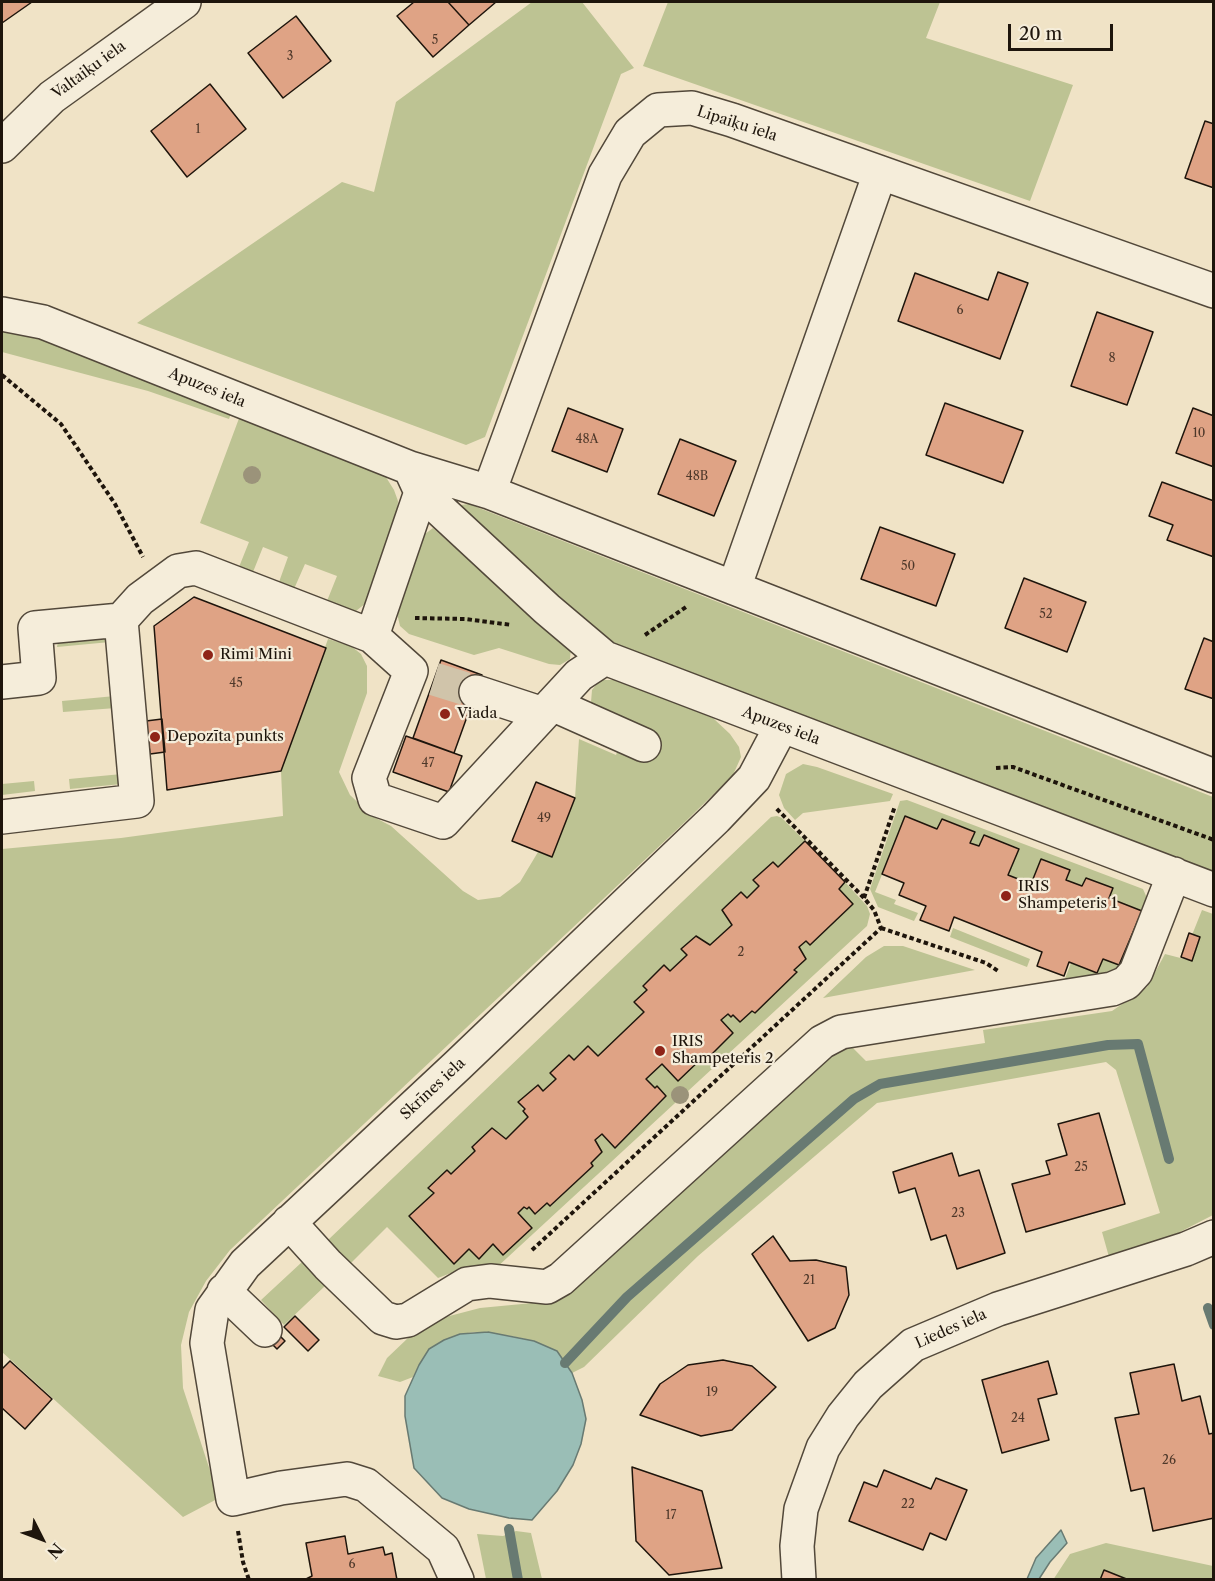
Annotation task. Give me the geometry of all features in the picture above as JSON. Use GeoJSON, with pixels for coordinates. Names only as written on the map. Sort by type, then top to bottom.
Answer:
{"type":"FeatureCollection","features":[{"type":"Feature","properties":{"kind":"street","name":"Valtaiķu iela"},"geometry":{"type":"LineString","coordinates":[[2,146],[52,97],[184,2]]}},
{"type":"Feature","properties":{"kind":"street","name":"Lipaiķu iela"},"geometry":{"type":"LineString","coordinates":[[489,492],[605,176],[630,133],[658,110],[692,108],[1214,291]]}},
{"type":"Feature","properties":{"kind":"street"},"geometry":{"type":"LineString","coordinates":[[734,588],[880,173]]}},
{"type":"Feature","properties":{"kind":"street","name":"Apuzes iela"},"geometry":{"type":"LineString","coordinates":[[2,314],[43,322],[415,480],[489,492],[1214,776]]}},
{"type":"Feature","properties":{"kind":"street"},"geometry":{"type":"LineString","coordinates":[[376,625],[415,480]]}},
{"type":"Feature","properties":{"kind":"street","name":"Apuzes iela"},"geometry":{"type":"LineString","coordinates":[[415,480],[562,622],[605,658],[781,727],[1214,890]]}},
{"type":"Feature","properties":{"kind":"street"},"geometry":{"type":"LineString","coordinates":[[2,682],[39,678],[34,628],[120,620],[140,599],[178,571],[196,568],[376,625],[423,675],[369,778],[375,799],[443,822],[579,675],[605,658]]}},
{"type":"Feature","properties":{"kind":"street"},"geometry":{"type":"LineString","coordinates":[[2,817],[137,801],[120,620]]}},
{"type":"Feature","properties":{"kind":"street"},"geometry":{"type":"LineString","coordinates":[[476,692],[548,709],[644,745]]}},
{"type":"Feature","properties":{"kind":"street","name":"Skrīnes iela"},"geometry":{"type":"LineString","coordinates":[[233,1499],[207,1343],[212,1310],[224,1291],[245,1264],[458,1065],[716,818],[754,778],[781,727]]}},
{"type":"Feature","properties":{"kind":"street"},"geometry":{"type":"LineString","coordinates":[[289,1222],[328,1265],[383,1318],[396,1322],[408,1320],[467,1284],[498,1281],[541,1287],[561,1279],[822,1042],[841,1032],[1112,988],[1126,983],[1136,972],[1174,874]]}},
{"type":"Feature","properties":{"kind":"street","name":"Liedes iela"},"geometry":{"type":"LineString","coordinates":[[799,1580],[797,1546],[801,1509],[823,1448],[843,1416],[868,1385],[913,1345],[998,1309],[1186,1249],[1214,1237]]}},
{"type":"Feature","properties":{"kind":"street"},"geometry":{"type":"LineString","coordinates":[[224,1291],[265,1330]]}},
{"type":"Feature","properties":{"kind":"street"},"geometry":{"type":"LineString","coordinates":[[233,1499],[281,1488],[347,1479],[366,1485],[443,1549],[457,1580]]}},
{"type":"Feature","properties":{"kind":"path"},"geometry":{"type":"LineString","coordinates":[[2,375],[61,424],[115,504],[144,559]]}},
{"type":"Feature","properties":{"kind":"path"},"geometry":{"type":"LineString","coordinates":[[649,643],[639,639],[683,610],[698,594],[734,588]]}},
{"type":"Feature","properties":{"kind":"path"},"geometry":{"type":"LineString","coordinates":[[376,625],[397,618],[465,619],[525,627],[562,622]]}},
{"type":"Feature","properties":{"kind":"path"},"geometry":{"type":"LineString","coordinates":[[985,769],[1013,767],[1214,840]]}},
{"type":"Feature","properties":{"kind":"path"},"geometry":{"type":"LineString","coordinates":[[775,796],[775,806],[864,898],[874,910],[881,928]]}},
{"type":"Feature","properties":{"kind":"path"},"geometry":{"type":"LineString","coordinates":[[864,898],[897,801]]}},
{"type":"Feature","properties":{"kind":"path"},"geometry":{"type":"LineString","coordinates":[[766,814],[775,806]]}},
{"type":"Feature","properties":{"kind":"path"},"geometry":{"type":"LineString","coordinates":[[881,928],[986,963],[1039,1000]]}},
{"type":"Feature","properties":{"kind":"path"},"geometry":{"type":"LineString","coordinates":[[498,1281],[881,928]]}},
{"type":"Feature","properties":{"kind":"path"},"geometry":{"type":"LineString","coordinates":[[233,1499],[243,1562],[249,1580]]}},
{"type":"Feature","properties":{"kind":"green space"},"geometry":{"type":"Polygon","coordinates":[[[532,2],[582,2],[634,68],[621,74],[485,437],[466,445],[137,323],[342,182],[374,192],[396,102],[532,2]]]}},
{"type":"Feature","properties":{"kind":"green space"},"geometry":{"type":"Polygon","coordinates":[[[668,2],[940,2],[926,38],[1073,85],[1030,201],[643,66],[668,2]]]}},
{"type":"Feature","properties":{"kind":"green space"},"geometry":{"type":"Polygon","coordinates":[[[2,330],[69,347],[233,408],[229,419],[148,391],[2,352],[2,330]]]}},
{"type":"Feature","properties":{"kind":"green space"},"geometry":{"type":"Polygon","coordinates":[[[241,413],[384,474],[394,490],[398,501],[397,513],[366,603],[356,611],[327,601],[337,576],[305,564],[294,589],[279,582],[288,557],[263,547],[253,572],[239,567],[249,542],[200,523],[241,413]]]}},
{"type":"Feature","properties":{"kind":"green space"},"geometry":{"type":"Polygon","coordinates":[[[469,504],[1213,797],[1213,874],[629,652],[585,626],[460,512],[460,505],[469,504]]]}},
{"type":"Feature","properties":{"kind":"green space"},"geometry":{"type":"Polygon","coordinates":[[[433,528],[563,643],[571,647],[570,659],[560,665],[549,664],[499,648],[474,655],[409,634],[400,626],[396,609],[425,534],[433,528]]]}},
{"type":"Feature","properties":{"kind":"green space"},"geometry":{"type":"Polygon","coordinates":[[[103,634],[110,642],[57,647],[58,641],[103,634]]]}},
{"type":"Feature","properties":{"kind":"green space"},"geometry":{"type":"Polygon","coordinates":[[[328,639],[351,646],[361,654],[367,666],[367,693],[339,772],[350,795],[372,816],[391,826],[463,891],[478,900],[500,897],[520,882],[538,852],[552,857],[575,798],[579,739],[616,755],[620,744],[591,702],[592,690],[600,680],[617,680],[713,718],[730,734],[739,747],[741,757],[733,775],[230,1250],[206,1281],[189,1312],[181,1345],[183,1388],[219,1498],[183,1517],[2,1352],[2,849],[121,838],[283,816],[281,771],[328,639]]]}},
{"type":"Feature","properties":{"kind":"green space"},"geometry":{"type":"Polygon","coordinates":[[[115,696],[116,708],[63,712],[62,701],[115,696]]]}},
{"type":"Feature","properties":{"kind":"green space"},"geometry":{"type":"Polygon","coordinates":[[[803,764],[893,794],[890,801],[803,813],[795,820],[784,808],[779,795],[786,774],[803,764]]]}},
{"type":"Feature","properties":{"kind":"green space"},"geometry":{"type":"Polygon","coordinates":[[[122,774],[122,784],[70,789],[69,779],[122,774]]]}},
{"type":"Feature","properties":{"kind":"green space"},"geometry":{"type":"Polygon","coordinates":[[[34,781],[35,791],[2,795],[2,784],[34,781]]]}},
{"type":"Feature","properties":{"kind":"green space"},"geometry":{"type":"Polygon","coordinates":[[[907,800],[1143,889],[1150,905],[1127,974],[1061,989],[1071,963],[1096,973],[1103,959],[1120,965],[1141,911],[1109,898],[1112,888],[1086,878],[1082,886],[1066,880],[1070,870],[1042,859],[1031,884],[1008,875],[1019,848],[984,835],[979,846],[970,843],[974,831],[943,819],[937,829],[905,817],[875,892],[896,900],[894,904],[918,913],[914,921],[878,907],[870,889],[900,801],[907,800]]]}},
{"type":"Feature","properties":{"kind":"green space"},"geometry":{"type":"Polygon","coordinates":[[[771,817],[782,818],[805,841],[747,898],[722,910],[732,925],[710,945],[695,936],[682,949],[687,955],[670,971],[664,966],[643,985],[647,990],[635,1002],[644,1012],[598,1056],[588,1046],[574,1060],[570,1056],[550,1073],[556,1079],[543,1091],[537,1085],[518,1102],[528,1117],[506,1139],[491,1129],[472,1146],[475,1151],[451,1174],[447,1170],[428,1187],[434,1193],[409,1216],[454,1263],[469,1249],[479,1259],[493,1244],[503,1255],[531,1228],[518,1213],[524,1207],[529,1207],[536,1214],[547,1203],[551,1206],[593,1166],[591,1163],[597,1143],[595,1140],[602,1134],[615,1148],[666,1097],[657,1086],[655,1088],[646,1079],[662,1064],[702,1058],[705,1061],[733,1033],[721,1020],[728,1014],[731,1017],[752,1011],[755,1013],[796,973],[794,970],[806,959],[799,947],[806,941],[810,945],[853,904],[839,889],[845,882],[867,906],[870,914],[867,926],[495,1269],[451,1273],[438,1278],[387,1227],[351,1263],[328,1240],[771,817]]]}},
{"type":"Feature","properties":{"kind":"green space"},"geometry":{"type":"Polygon","coordinates":[[[1202,910],[1213,914],[1213,1215],[1178,1233],[1109,1257],[1102,1232],[1160,1213],[1116,1070],[1106,1062],[877,1103],[698,1256],[584,1367],[572,1373],[557,1352],[534,1341],[475,1332],[460,1334],[419,1365],[413,1377],[400,1382],[378,1376],[387,1358],[408,1338],[438,1319],[480,1308],[543,1302],[833,1050],[853,1048],[866,1061],[985,1043],[983,1030],[1112,1011],[1147,987],[1165,954],[1192,961],[1192,935],[1202,910]]]}},
{"type":"Feature","properties":{"kind":"green space"},"geometry":{"type":"Polygon","coordinates":[[[953,928],[1030,959],[1027,967],[950,937],[953,928]]]}},
{"type":"Feature","properties":{"kind":"green space"},"geometry":{"type":"Polygon","coordinates":[[[884,946],[903,946],[975,970],[823,998],[866,957],[884,946]]]}},
{"type":"Feature","properties":{"kind":"green space"},"geometry":{"type":"Polygon","coordinates":[[[302,1262],[325,1286],[284,1325],[261,1300],[302,1262]]]}},
{"type":"Feature","properties":{"kind":"green space"},"geometry":{"type":"Polygon","coordinates":[[[516,1531],[531,1533],[542,1579],[486,1579],[477,1534],[503,1536],[516,1531]]]}},
{"type":"Feature","properties":{"kind":"green space"},"geometry":{"type":"Polygon","coordinates":[[[1106,1543],[1213,1566],[1213,1579],[1053,1580],[1070,1554],[1106,1543]]]}},
{"type":"Feature","properties":{"kind":"water"},"geometry":{"type":"Polygon","coordinates":[[[488,1332],[534,1341],[557,1351],[572,1373],[582,1400],[586,1419],[581,1444],[573,1465],[557,1491],[532,1520],[509,1518],[469,1509],[442,1498],[414,1468],[405,1416],[405,1396],[419,1365],[429,1349],[444,1340],[460,1334],[488,1332]]]}},
{"type":"Feature","properties":{"kind":"water"},"geometry":{"type":"Polygon","coordinates":[[[1061,1530],[1067,1543],[1039,1579],[1027,1579],[1036,1558],[1061,1530]]]}},
{"type":"Feature","properties":{"kind":"building"},"geometry":{"type":"Polygon","coordinates":[[[2,2],[32,2],[2,23],[2,2]]]}},
{"type":"Feature","properties":{"kind":"building"},"geometry":{"type":"Polygon","coordinates":[[[414,2],[448,2],[469,25],[433,57],[397,16],[414,2]]]}},
{"type":"Feature","properties":{"kind":"building"},"geometry":{"type":"Polygon","coordinates":[[[448,2],[496,2],[469,25],[448,2]]]}},
{"type":"Feature","properties":{"kind":"building"},"geometry":{"type":"Polygon","coordinates":[[[296,16],[331,61],[283,98],[248,53],[296,16]]]}},
{"type":"Feature","properties":{"kind":"building"},"geometry":{"type":"Polygon","coordinates":[[[210,84],[246,129],[187,177],[151,131],[210,84]]]}},
{"type":"Feature","properties":{"kind":"building"},"geometry":{"type":"Polygon","coordinates":[[[1205,121],[1214,124],[1214,188],[1185,178],[1205,121]]]}},
{"type":"Feature","properties":{"kind":"building"},"geometry":{"type":"Polygon","coordinates":[[[998,272],[1028,283],[1000,359],[898,321],[915,273],[988,300],[998,272]]]}},
{"type":"Feature","properties":{"kind":"building"},"geometry":{"type":"Polygon","coordinates":[[[1097,312],[1153,332],[1127,405],[1071,386],[1097,312]]]}},
{"type":"Feature","properties":{"kind":"building"},"geometry":{"type":"Polygon","coordinates":[[[945,403],[1023,431],[1003,483],[926,455],[945,403]]]}},
{"type":"Feature","properties":{"kind":"building"},"geometry":{"type":"Polygon","coordinates":[[[568,408],[623,429],[607,472],[552,451],[568,408]]]}},
{"type":"Feature","properties":{"kind":"building"},"geometry":{"type":"Polygon","coordinates":[[[1193,408],[1214,416],[1214,467],[1176,453],[1193,408]]]}},
{"type":"Feature","properties":{"kind":"building"},"geometry":{"type":"Polygon","coordinates":[[[680,439],[736,461],[714,516],[658,494],[680,439]]]}},
{"type":"Feature","properties":{"kind":"building"},"geometry":{"type":"Polygon","coordinates":[[[1162,482],[1214,501],[1214,557],[1167,540],[1173,525],[1149,516],[1162,482]]]}},
{"type":"Feature","properties":{"kind":"building"},"geometry":{"type":"Polygon","coordinates":[[[880,527],[955,554],[936,606],[861,579],[880,527]]]}},
{"type":"Feature","properties":{"kind":"building"},"geometry":{"type":"Polygon","coordinates":[[[1024,578],[1086,602],[1067,652],[1005,628],[1024,578]]]}},
{"type":"Feature","properties":{"kind":"building"},"geometry":{"type":"Polygon","coordinates":[[[194,597],[326,648],[281,771],[167,790],[154,626],[194,597]]]}},
{"type":"Feature","properties":{"kind":"building"},"geometry":{"type":"Polygon","coordinates":[[[1204,638],[1214,642],[1214,699],[1185,689],[1204,638]]]}},
{"type":"Feature","properties":{"kind":"building"},"geometry":{"type":"Polygon","coordinates":[[[441,660],[482,675],[454,753],[413,738],[441,660]]]}},
{"type":"Feature","properties":{"kind":"building","name":"Depozīta punkts"},"geometry":{"type":"Polygon","coordinates":[[[162,719],[165,752],[150,754],[146,721],[162,719]]]}},
{"type":"Feature","properties":{"kind":"building"},"geometry":{"type":"Polygon","coordinates":[[[406,736],[462,756],[449,792],[393,772],[406,736]]]}},
{"type":"Feature","properties":{"kind":"building"},"geometry":{"type":"Polygon","coordinates":[[[536,782],[575,798],[552,857],[512,841],[536,782]]]}},
{"type":"Feature","properties":{"kind":"building","name":"IRIS Shampeteris 1"},"geometry":{"type":"Polygon","coordinates":[[[905,816],[937,829],[942,819],[975,832],[970,843],[979,846],[984,835],[1019,849],[1008,875],[1031,884],[1041,859],[1070,870],[1066,880],[1082,886],[1086,878],[1113,888],[1109,898],[1142,911],[1119,965],[1103,959],[1097,973],[1069,962],[1064,976],[1037,966],[1042,952],[954,917],[949,931],[920,920],[926,906],[899,895],[904,883],[882,874],[905,816]]]}},
{"type":"Feature","properties":{"kind":"building","name":"IRIS Shampeteris 2"},"geometry":{"type":"Polygon","coordinates":[[[805,841],[845,882],[839,889],[853,904],[810,945],[806,941],[799,947],[806,959],[794,970],[797,972],[755,1013],[752,1011],[740,1022],[733,1015],[731,1017],[728,1014],[721,1020],[733,1033],[705,1061],[702,1058],[678,1081],[662,1064],[646,1079],[666,1096],[615,1148],[602,1134],[595,1140],[602,1152],[591,1163],[593,1166],[550,1206],[547,1203],[535,1214],[529,1207],[527,1209],[524,1207],[518,1213],[532,1228],[503,1255],[493,1244],[479,1259],[469,1249],[454,1264],[409,1216],[434,1193],[428,1188],[447,1170],[451,1174],[475,1151],[472,1147],[492,1128],[506,1139],[528,1117],[523,1111],[525,1109],[518,1102],[538,1085],[543,1091],[556,1079],[550,1073],[569,1055],[574,1060],[588,1046],[598,1056],[644,1012],[634,1002],[647,990],[643,986],[664,965],[670,971],[687,955],[681,949],[696,936],[710,945],[732,925],[722,910],[741,892],[747,898],[759,886],[753,880],[773,862],[778,867],[805,841]]]}},
{"type":"Feature","properties":{"kind":"building"},"geometry":{"type":"Polygon","coordinates":[[[1189,933],[1200,937],[1192,961],[1181,957],[1189,933]]]}},
{"type":"Feature","properties":{"kind":"building"},"geometry":{"type":"Polygon","coordinates":[[[1099,1113],[1125,1204],[1026,1232],[1012,1184],[1050,1174],[1046,1161],[1067,1155],[1058,1124],[1099,1113]]]}},
{"type":"Feature","properties":{"kind":"building"},"geometry":{"type":"Polygon","coordinates":[[[952,1153],[959,1176],[979,1170],[1005,1253],[957,1269],[946,1235],[931,1240],[915,1188],[899,1193],[893,1172],[952,1153]]]}},
{"type":"Feature","properties":{"kind":"building"},"geometry":{"type":"Polygon","coordinates":[[[773,1236],[790,1261],[816,1260],[846,1267],[849,1295],[835,1328],[808,1341],[752,1254],[773,1236]]]}},
{"type":"Feature","properties":{"kind":"building"},"geometry":{"type":"Polygon","coordinates":[[[295,1316],[319,1340],[308,1351],[284,1327],[295,1316]]]}},
{"type":"Feature","properties":{"kind":"building"},"geometry":{"type":"Polygon","coordinates":[[[272,1328],[285,1341],[277,1349],[264,1336],[272,1328]]]}},
{"type":"Feature","properties":{"kind":"building"},"geometry":{"type":"Polygon","coordinates":[[[723,1360],[752,1366],[776,1387],[732,1430],[701,1436],[640,1415],[660,1384],[688,1365],[723,1360]]]}},
{"type":"Feature","properties":{"kind":"building"},"geometry":{"type":"Polygon","coordinates":[[[10,1361],[52,1399],[25,1429],[2,1408],[2,1369],[10,1361]]]}},
{"type":"Feature","properties":{"kind":"building"},"geometry":{"type":"Polygon","coordinates":[[[1048,1361],[1057,1394],[1038,1399],[1049,1440],[1002,1453],[982,1380],[1048,1361]]]}},
{"type":"Feature","properties":{"kind":"building"},"geometry":{"type":"Polygon","coordinates":[[[1174,1364],[1182,1401],[1200,1396],[1209,1434],[1214,1433],[1214,1518],[1153,1531],[1144,1488],[1131,1491],[1115,1418],[1139,1414],[1130,1373],[1174,1364]]]}},
{"type":"Feature","properties":{"kind":"building"},"geometry":{"type":"Polygon","coordinates":[[[632,1467],[702,1491],[722,1568],[669,1575],[636,1541],[632,1467]]]}},
{"type":"Feature","properties":{"kind":"building"},"geometry":{"type":"Polygon","coordinates":[[[884,1470],[931,1489],[936,1478],[967,1490],[946,1540],[930,1533],[923,1550],[849,1521],[864,1482],[877,1487],[884,1470]]]}},
{"type":"Feature","properties":{"kind":"building"},"geometry":{"type":"Polygon","coordinates":[[[345,1536],[348,1554],[383,1547],[385,1555],[392,1553],[397,1580],[304,1580],[312,1576],[306,1543],[345,1536]]]}},
{"type":"Feature","properties":{"kind":"building"},"geometry":{"type":"Polygon","coordinates":[[[1104,1570],[1129,1580],[1100,1580],[1104,1570]]]}},
{"type":"Feature","properties":{"kind":"waterway"},"geometry":{"type":"LineString","coordinates":[[565,1363],[627,1297],[854,1099],[880,1084],[1108,1045],[1138,1044],[1169,1159]]}},
{"type":"Feature","properties":{"kind":"waterway"},"geometry":{"type":"LineString","coordinates":[[1208,1308],[1214,1325]]}},
{"type":"Feature","properties":{"kind":"waterway"},"geometry":{"type":"LineString","coordinates":[[509,1529],[518,1580]]}},
{"type":"Feature","properties":{"kind":"tunnel"},"geometry":{"type":"LineString","coordinates":[[434,679],[476,692]]}},
{"type":"Feature","properties":{"kind":"place","name":"Rimi Mini"},"geometry":{"type":"Point","coordinates":[208,655]}},
{"type":"Feature","properties":{"kind":"place","name":"Viada"},"geometry":{"type":"Point","coordinates":[445,714]}},
{"type":"Feature","properties":{"kind":"place","name":"Depozīta punkts"},"geometry":{"type":"Point","coordinates":[155,737]}},
{"type":"Feature","properties":{"kind":"place","name":"IRIS Shampeteris 1"},"geometry":{"type":"Point","coordinates":[1006,896]}},
{"type":"Feature","properties":{"kind":"place","name":"IRIS Shampeteris 2"},"geometry":{"type":"Point","coordinates":[660,1051]}}]}
